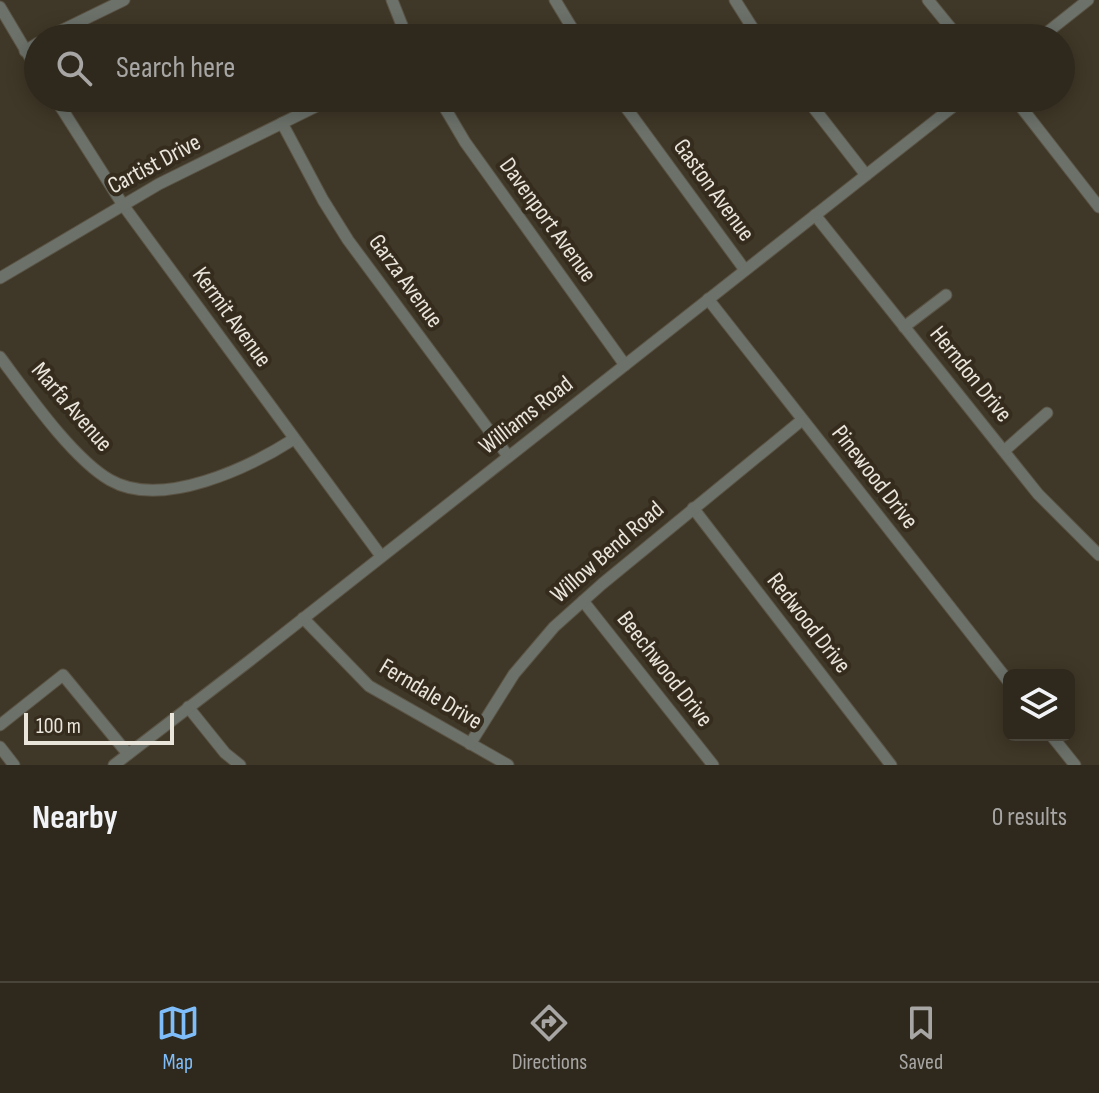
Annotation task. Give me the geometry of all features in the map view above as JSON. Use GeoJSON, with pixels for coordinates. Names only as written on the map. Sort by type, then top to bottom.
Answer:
{"type":"FeatureCollection","features":[{"type":"Feature","properties":{"kind":"street"},"geometry":{"type":"LineString","coordinates":[[75,24],[124,0]]}},
{"type":"Feature","properties":{"kind":"street"},"geometry":{"type":"LineString","coordinates":[[392,0],[401,24]]}},
{"type":"Feature","properties":{"kind":"street"},"geometry":{"type":"LineString","coordinates":[[555,0],[570,24]]}},
{"type":"Feature","properties":{"kind":"street"},"geometry":{"type":"LineString","coordinates":[[735,0],[750,24]]}},
{"type":"Feature","properties":{"kind":"street"},"geometry":{"type":"LineString","coordinates":[[928,0],[948,24]]}},
{"type":"Feature","properties":{"kind":"street"},"geometry":{"type":"LineString","coordinates":[[1058,24],[1088,0]]}},
{"type":"Feature","properties":{"kind":"street"},"geometry":{"type":"LineString","coordinates":[[0,7],[24,49]]}},
{"type":"Feature","properties":{"kind":"street","name":"Kermit Avenue"},"geometry":{"type":"LineString","coordinates":[[64,112],[123,205],[381,556]]}},
{"type":"Feature","properties":{"kind":"street","name":"Cartist Drive"},"geometry":{"type":"LineString","coordinates":[[0,278],[159,184],[304,112]]}},
{"type":"Feature","properties":{"kind":"street","name":"Davenport Avenue"},"geometry":{"type":"LineString","coordinates":[[447,112],[465,142],[625,365]]}},
{"type":"Feature","properties":{"kind":"street","name":"Gaston Avenue"},"geometry":{"type":"LineString","coordinates":[[629,112],[745,270]]}},
{"type":"Feature","properties":{"kind":"street"},"geometry":{"type":"LineString","coordinates":[[817,112],[866,175]]}},
{"type":"Feature","properties":{"kind":"street","name":"Williams Road"},"geometry":{"type":"LineString","coordinates":[[114,765],[946,112]]}},
{"type":"Feature","properties":{"kind":"street"},"geometry":{"type":"LineString","coordinates":[[1025,112],[1099,207]]}},
{"type":"Feature","properties":{"kind":"street","name":"Garza Avenue"},"geometry":{"type":"LineString","coordinates":[[282,123],[348,240],[508,456]]}},
{"type":"Feature","properties":{"kind":"street","name":"Herndon Drive"},"geometry":{"type":"LineString","coordinates":[[815,215],[1038,494],[1099,555]]}},
{"type":"Feature","properties":{"kind":"street"},"geometry":{"type":"LineString","coordinates":[[904,327],[946,295]]}},
{"type":"Feature","properties":{"kind":"street","name":"Pinewood Drive"},"geometry":{"type":"LineString","coordinates":[[708,299],[1003,674]]}},
{"type":"Feature","properties":{"kind":"street","name":"Marfa Avenue"},"geometry":{"type":"LineString","coordinates":[[0,357],[70,445],[110,480],[125,486],[147,490],[171,489],[225,475],[260,461],[294,439]]}},
{"type":"Feature","properties":{"kind":"street"},"geometry":{"type":"LineString","coordinates":[[1004,451],[1047,413]]}},
{"type":"Feature","properties":{"kind":"street","name":"Willow Bend Road"},"geometry":{"type":"LineString","coordinates":[[470,744],[514,674],[554,627],[802,420]]}},
{"type":"Feature","properties":{"kind":"street","name":"Redwood Drive"},"geometry":{"type":"LineString","coordinates":[[693,508],[891,765]]}},
{"type":"Feature","properties":{"kind":"street","name":"Beechwood Drive"},"geometry":{"type":"LineString","coordinates":[[583,601],[713,765]]}},
{"type":"Feature","properties":{"kind":"street","name":"Ferndale Drive"},"geometry":{"type":"LineString","coordinates":[[303,618],[369,686],[508,765]]}},
{"type":"Feature","properties":{"kind":"street"},"geometry":{"type":"LineString","coordinates":[[0,725],[63,675],[128,754]]}},
{"type":"Feature","properties":{"kind":"street"},"geometry":{"type":"LineString","coordinates":[[188,707],[225,753],[240,765]]}},
{"type":"Feature","properties":{"kind":"street"},"geometry":{"type":"LineString","coordinates":[[1056,741],[1075,765]]}},
{"type":"Feature","properties":{"kind":"street"},"geometry":{"type":"LineString","coordinates":[[0,747],[14,765]]}}]}
